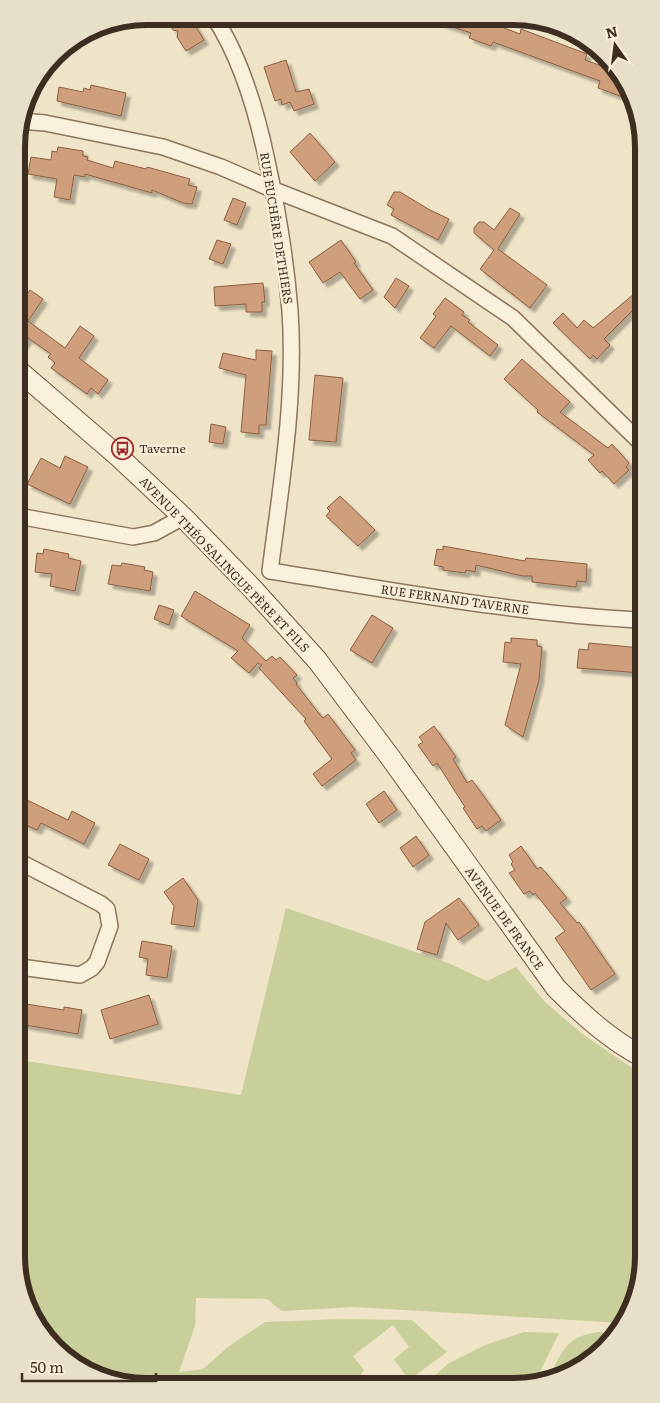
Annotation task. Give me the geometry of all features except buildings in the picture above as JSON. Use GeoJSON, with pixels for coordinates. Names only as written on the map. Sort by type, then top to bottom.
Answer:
{"type":"FeatureCollection","features":[{"type":"Feature","properties":{"kind":"street","name":"RUE EUCHÈRE DETHIERS"},"geometry":{"type":"LineString","coordinates":[[219,25],[227,37],[239,67],[260,129],[274,190],[290,312],[287,434],[270,571]]}},
{"type":"Feature","properties":{"kind":"street"},"geometry":{"type":"LineString","coordinates":[[28,122],[45,123],[163,147],[221,167],[392,236],[513,318],[635,437]]}},
{"type":"Feature","properties":{"kind":"street","name":"AVENUE THÉO SALINGUE PÈRE ET FILS"},"geometry":{"type":"LineString","coordinates":[[25,376],[119,457],[183,516],[318,660],[390,757]]}},
{"type":"Feature","properties":{"kind":"street"},"geometry":{"type":"LineString","coordinates":[[25,517],[133,537],[154,533],[183,516]]}},
{"type":"Feature","properties":{"kind":"street"},"geometry":{"type":"LineString","coordinates":[[251,587],[270,571]]}},
{"type":"Feature","properties":{"kind":"street","name":"RUE FERNAND TAVERNE"},"geometry":{"type":"LineString","coordinates":[[270,571],[459,601],[605,618],[635,620]]}},
{"type":"Feature","properties":{"kind":"street","name":"AVENUE DE FRANCE"},"geometry":{"type":"LineString","coordinates":[[390,757],[556,988],[583,1016],[635,1052]]}},
{"type":"Feature","properties":{"kind":"street"},"geometry":{"type":"LineString","coordinates":[[25,865],[101,904],[107,909],[110,926],[97,962],[92,968],[80,975],[25,968]]}},
{"type":"Feature","properties":{"kind":"green space"},"geometry":{"type":"Polygon","coordinates":[[[286,908],[448,963],[487,981],[516,967],[544,1001],[581,1033],[635,1070],[635,1264],[629,1295],[619,1317],[615,1323],[354,1307],[282,1311],[267,1299],[196,1298],[195,1326],[179,1372],[203,1369],[228,1347],[265,1322],[340,1319],[412,1320],[447,1352],[412,1378],[408,1378],[394,1359],[409,1347],[393,1325],[353,1356],[364,1370],[359,1378],[131,1377],[108,1372],[79,1357],[61,1342],[41,1317],[29,1288],[26,1272],[25,1061],[241,1095],[286,908]]]}},
{"type":"Feature","properties":{"kind":"green space"},"geometry":{"type":"Polygon","coordinates":[[[524,1332],[559,1333],[538,1375],[513,1378],[432,1378],[449,1363],[485,1345],[524,1332]]]}},
{"type":"Feature","properties":{"kind":"green space"},"geometry":{"type":"Polygon","coordinates":[[[607,1333],[593,1348],[574,1362],[552,1372],[565,1348],[571,1342],[587,1334],[607,1333]]]}},
{"type":"Feature","properties":{"kind":"place","name":"Taverne"},"geometry":{"type":"Point","coordinates":[123,448]}}]}
